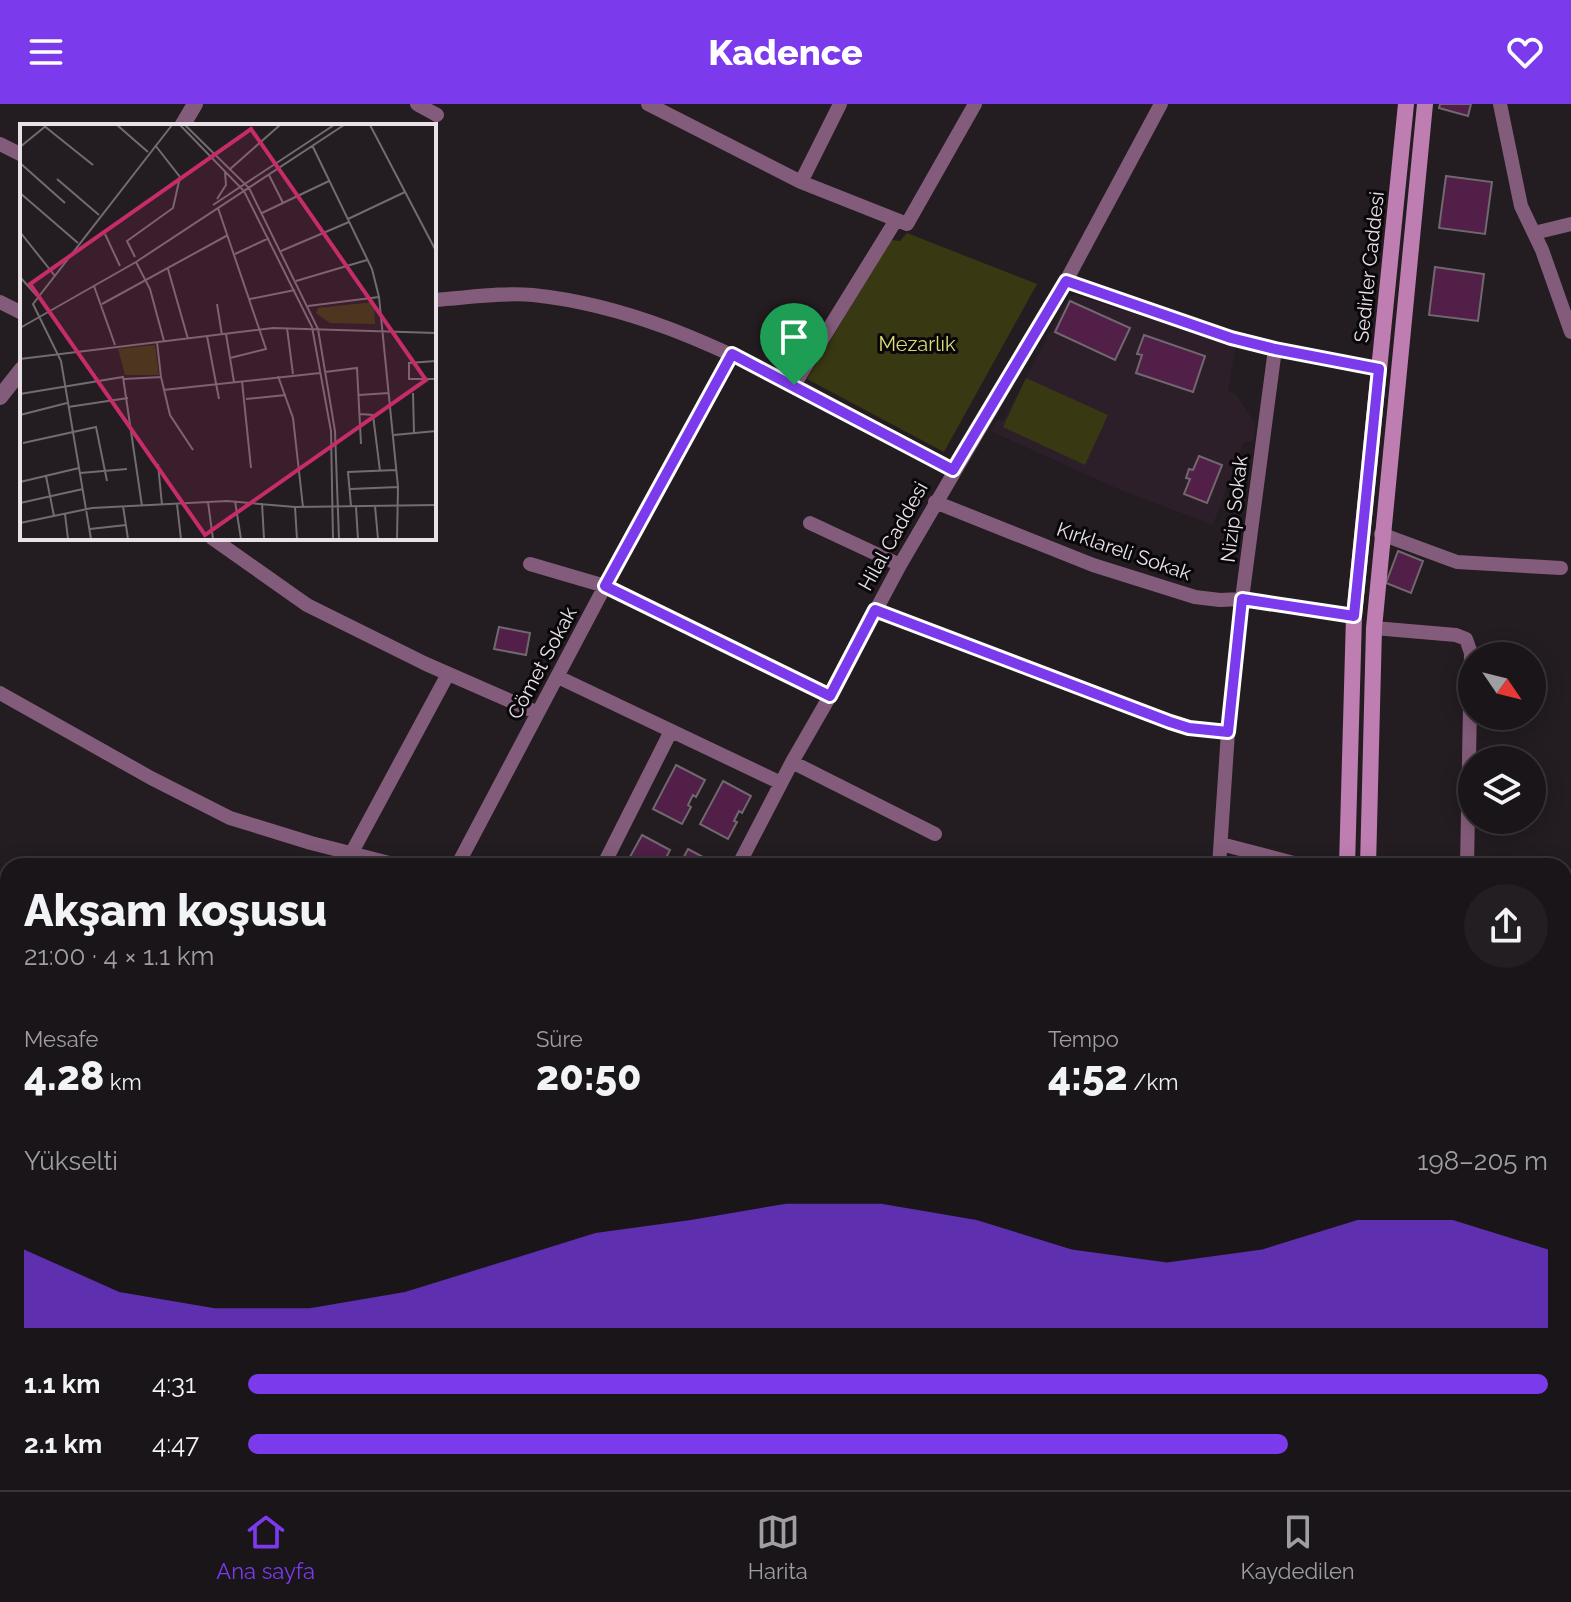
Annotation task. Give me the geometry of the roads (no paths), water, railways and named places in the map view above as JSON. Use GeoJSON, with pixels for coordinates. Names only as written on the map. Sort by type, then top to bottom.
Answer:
{"type":"FeatureCollection","features":[{"type":"Feature","properties":{"kind":"main road","name":"Sedirler Caddesi"},"geometry":{"type":"LineString","coordinates":[[1347,858],[1354,616],[1406,104]]}},
{"type":"Feature","properties":{"kind":"main road","name":"Sedirler Caddesi"},"geometry":{"type":"LineString","coordinates":[[1368,858],[1374,628],[1381,534],[1425,104]]}},
{"type":"Feature","properties":{"kind":"street"},"geometry":{"type":"LineString","coordinates":[[183,124],[195,104]]}},
{"type":"Feature","properties":{"kind":"street"},"geometry":{"type":"LineString","coordinates":[[417,104],[437,115]]}},
{"type":"Feature","properties":{"kind":"street"},"geometry":{"type":"LineString","coordinates":[[648,104],[801,182],[907,224],[975,104]]}},
{"type":"Feature","properties":{"kind":"street"},"geometry":{"type":"LineString","coordinates":[[801,182],[840,104]]}},
{"type":"Feature","properties":{"kind":"street","name":"Hilal Caddesi"},"geometry":{"type":"LineString","coordinates":[[742,858],[875,610],[953,470],[1066,281],[1161,104]]}},
{"type":"Feature","properties":{"kind":"street"},"geometry":{"type":"LineString","coordinates":[[1500,104],[1521,206],[1542,250],[1571,332]]}},
{"type":"Feature","properties":{"kind":"street"},"geometry":{"type":"LineString","coordinates":[[0,144],[20,154]]}},
{"type":"Feature","properties":{"kind":"street"},"geometry":{"type":"LineString","coordinates":[[794,385],[896,220]]}},
{"type":"Feature","properties":{"kind":"street"},"geometry":{"type":"LineString","coordinates":[[1534,233],[1571,224]]}},
{"type":"Feature","properties":{"kind":"street"},"geometry":{"type":"LineString","coordinates":[[1066,281],[1231,338],[1379,369]]}},
{"type":"Feature","properties":{"kind":"street"},"geometry":{"type":"LineString","coordinates":[[436,300],[530,295],[610,308],[665,325],[794,385],[953,470]]}},
{"type":"Feature","properties":{"kind":"street"},"geometry":{"type":"LineString","coordinates":[[0,302],[20,312]]}},
{"type":"Feature","properties":{"kind":"street","name":"Nizip Sokak"},"geometry":{"type":"LineString","coordinates":[[1220,858],[1228,732],[1242,599],[1275,349]]}},
{"type":"Feature","properties":{"kind":"street","name":"Cömet Sokak"},"geometry":{"type":"LineString","coordinates":[[461,858],[732,354]]}},
{"type":"Feature","properties":{"kind":"street"},"geometry":{"type":"LineString","coordinates":[[0,397],[20,372]]}},
{"type":"Feature","properties":{"kind":"street","name":"Kırklareli Sokak"},"geometry":{"type":"LineString","coordinates":[[935,502],[1093,565],[1195,597],[1242,599],[1354,616]]}},
{"type":"Feature","properties":{"kind":"street"},"geometry":{"type":"LineString","coordinates":[[810,523],[900,565]]}},
{"type":"Feature","properties":{"kind":"street"},"geometry":{"type":"LineString","coordinates":[[1381,534],[1457,562],[1561,568]]}},
{"type":"Feature","properties":{"kind":"street"},"geometry":{"type":"LineString","coordinates":[[215,540],[307,605],[448,674],[538,713]]}},
{"type":"Feature","properties":{"kind":"street"},"geometry":{"type":"LineString","coordinates":[[530,564],[605,586],[830,696]]}},
{"type":"Feature","properties":{"kind":"street"},"geometry":{"type":"LineString","coordinates":[[875,610],[1170,722],[1189,728],[1228,732]]}},
{"type":"Feature","properties":{"kind":"street"},"geometry":{"type":"LineString","coordinates":[[1374,628],[1456,635],[1466,639],[1471,653],[1467,858]]}},
{"type":"Feature","properties":{"kind":"street"},"geometry":{"type":"LineString","coordinates":[[351,854],[448,674]]}},
{"type":"Feature","properties":{"kind":"street"},"geometry":{"type":"LineString","coordinates":[[558,677],[781,783]]}},
{"type":"Feature","properties":{"kind":"street"},"geometry":{"type":"LineString","coordinates":[[0,693],[151,778],[230,818],[368,858]]}},
{"type":"Feature","properties":{"kind":"street"},"geometry":{"type":"LineString","coordinates":[[607,858],[671,731]]}},
{"type":"Feature","properties":{"kind":"street"},"geometry":{"type":"LineString","coordinates":[[792,762],[935,834]]}},
{"type":"Feature","properties":{"kind":"street"},"geometry":{"type":"LineString","coordinates":[[1221,844],[1274,858]]}},
{"type":"Feature","properties":{"kind":"park label","name":"Mezarlık"},"geometry":{"type":"Point","coordinates":[917,344]}}]}
